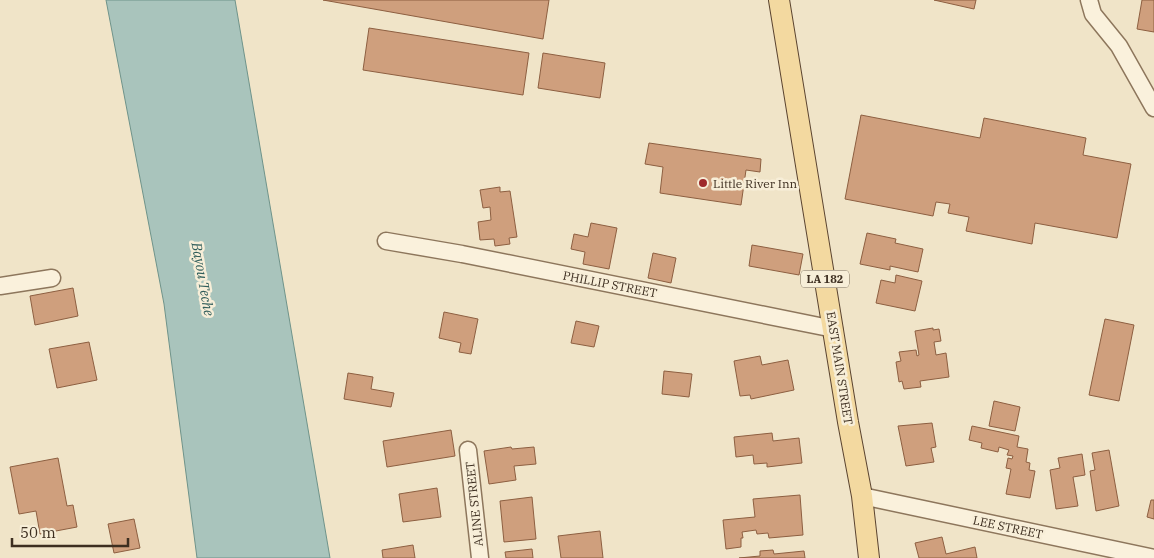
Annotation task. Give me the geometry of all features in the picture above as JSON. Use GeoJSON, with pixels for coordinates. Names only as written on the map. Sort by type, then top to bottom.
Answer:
{"type":"FeatureCollection","features":[{"type":"Feature","properties":{"kind":"main road","name":"EAST MAIN STREET"},"geometry":{"type":"LineString","coordinates":[[778,0],[862,496],[869,558]]}},
{"type":"Feature","properties":{"kind":"street"},"geometry":{"type":"LineString","coordinates":[[1089,0],[1093,14],[1119,46],[1154,108]]}},
{"type":"Feature","properties":{"kind":"street","name":"PHILLIP STREET"},"geometry":{"type":"LineString","coordinates":[[386,241],[472,256],[834,329]]}},
{"type":"Feature","properties":{"kind":"street"},"geometry":{"type":"LineString","coordinates":[[0,286],[52,278]]}},
{"type":"Feature","properties":{"kind":"street","name":"ALINE STREET"},"geometry":{"type":"LineString","coordinates":[[468,450],[480,558]]}},
{"type":"Feature","properties":{"kind":"street","name":"LEE STREET"},"geometry":{"type":"LineString","coordinates":[[862,496],[1154,558]]}},
{"type":"Feature","properties":{"kind":"water","name":"Bayou Teche"},"geometry":{"type":"Polygon","coordinates":[[[106,0],[235,0],[330,558],[197,558],[164,304],[106,0]]]}},
{"type":"Feature","properties":{"kind":"building"},"geometry":{"type":"Polygon","coordinates":[[[323,0],[549,0],[543,39],[323,0]]]}},
{"type":"Feature","properties":{"kind":"building"},"geometry":{"type":"Polygon","coordinates":[[[934,0],[976,0],[974,9],[934,0]]]}},
{"type":"Feature","properties":{"kind":"building"},"geometry":{"type":"Polygon","coordinates":[[[1142,0],[1154,0],[1154,32],[1137,29],[1142,0]]]}},
{"type":"Feature","properties":{"kind":"building"},"geometry":{"type":"Polygon","coordinates":[[[369,28],[529,53],[523,95],[363,70],[369,28]]]}},
{"type":"Feature","properties":{"kind":"building"},"geometry":{"type":"Polygon","coordinates":[[[543,53],[605,63],[600,98],[538,88],[543,53]]]}},
{"type":"Feature","properties":{"kind":"building"},"geometry":{"type":"Polygon","coordinates":[[[861,115],[980,138],[984,118],[1086,138],[1083,155],[1131,164],[1117,238],[1035,223],[1032,244],[966,231],[969,217],[948,213],[950,204],[936,202],[933,216],[845,199],[861,115]]]}},
{"type":"Feature","properties":{"kind":"building","name":"Little River Inn"},"geometry":{"type":"Polygon","coordinates":[[[649,143],[761,159],[760,172],[746,170],[741,205],[660,193],[663,167],[645,164],[649,143]]]}},
{"type":"Feature","properties":{"kind":"building"},"geometry":{"type":"Polygon","coordinates":[[[500,187],[500,192],[510,191],[517,237],[509,238],[510,244],[495,246],[494,239],[480,240],[478,222],[491,220],[490,207],[483,208],[480,190],[500,187]]]}},
{"type":"Feature","properties":{"kind":"building"},"geometry":{"type":"Polygon","coordinates":[[[591,223],[617,228],[609,269],[583,264],[585,252],[571,249],[574,234],[588,237],[591,223]]]}},
{"type":"Feature","properties":{"kind":"building"},"geometry":{"type":"Polygon","coordinates":[[[867,233],[896,239],[895,243],[923,249],[918,272],[890,266],[890,270],[860,264],[867,233]]]}},
{"type":"Feature","properties":{"kind":"building"},"geometry":{"type":"Polygon","coordinates":[[[752,245],[803,254],[799,275],[749,266],[752,245]]]}},
{"type":"Feature","properties":{"kind":"building"},"geometry":{"type":"Polygon","coordinates":[[[653,253],[676,258],[671,283],[648,278],[653,253]]]}},
{"type":"Feature","properties":{"kind":"building"},"geometry":{"type":"Polygon","coordinates":[[[896,275],[922,281],[915,311],[876,303],[881,280],[895,283],[896,275]]]}},
{"type":"Feature","properties":{"kind":"building"},"geometry":{"type":"Polygon","coordinates":[[[73,288],[78,316],[35,325],[30,296],[73,288]]]}},
{"type":"Feature","properties":{"kind":"building"},"geometry":{"type":"Polygon","coordinates":[[[444,312],[478,319],[471,354],[459,352],[461,343],[439,338],[444,312]]]}},
{"type":"Feature","properties":{"kind":"building"},"geometry":{"type":"Polygon","coordinates":[[[1105,319],[1134,325],[1119,401],[1089,395],[1105,319]]]}},
{"type":"Feature","properties":{"kind":"building"},"geometry":{"type":"Polygon","coordinates":[[[576,321],[599,326],[594,347],[571,343],[576,321]]]}},
{"type":"Feature","properties":{"kind":"building"},"geometry":{"type":"Polygon","coordinates":[[[933,328],[933,330],[939,329],[941,341],[934,342],[936,355],[946,353],[949,377],[920,381],[921,387],[904,389],[902,381],[899,382],[896,362],[901,361],[899,352],[916,350],[917,356],[919,355],[915,331],[933,328]]]}},
{"type":"Feature","properties":{"kind":"building"},"geometry":{"type":"Polygon","coordinates":[[[89,342],[97,380],[57,388],[49,349],[89,342]]]}},
{"type":"Feature","properties":{"kind":"building"},"geometry":{"type":"Polygon","coordinates":[[[760,356],[762,365],[788,360],[794,390],[751,399],[750,395],[740,396],[734,361],[760,356]]]}},
{"type":"Feature","properties":{"kind":"building"},"geometry":{"type":"Polygon","coordinates":[[[664,371],[692,374],[689,397],[662,394],[664,371]]]}},
{"type":"Feature","properties":{"kind":"building"},"geometry":{"type":"Polygon","coordinates":[[[348,373],[373,377],[371,389],[394,393],[391,407],[344,399],[348,373]]]}},
{"type":"Feature","properties":{"kind":"building"},"geometry":{"type":"Polygon","coordinates":[[[994,401],[1020,407],[1015,431],[989,426],[994,401]]]}},
{"type":"Feature","properties":{"kind":"building"},"geometry":{"type":"Polygon","coordinates":[[[932,423],[936,447],[931,448],[934,462],[906,466],[898,426],[932,423]]]}},
{"type":"Feature","properties":{"kind":"building"},"geometry":{"type":"Polygon","coordinates":[[[972,426],[1019,436],[1017,447],[1028,449],[1026,462],[1030,463],[1029,470],[1035,471],[1030,498],[1006,494],[1011,469],[1006,468],[1008,458],[1012,459],[1013,456],[1007,455],[1009,450],[999,447],[998,452],[981,448],[982,443],[969,440],[972,426]]]}},
{"type":"Feature","properties":{"kind":"building"},"geometry":{"type":"Polygon","coordinates":[[[451,430],[455,456],[387,467],[383,441],[451,430]]]}},
{"type":"Feature","properties":{"kind":"building"},"geometry":{"type":"Polygon","coordinates":[[[772,433],[773,441],[799,438],[802,463],[767,467],[767,463],[754,464],[753,455],[736,457],[734,437],[772,433]]]}},
{"type":"Feature","properties":{"kind":"building"},"geometry":{"type":"Polygon","coordinates":[[[511,447],[512,449],[534,447],[536,464],[514,466],[516,480],[489,484],[484,451],[511,447]]]}},
{"type":"Feature","properties":{"kind":"building"},"geometry":{"type":"Polygon","coordinates":[[[1109,450],[1119,506],[1096,511],[1090,471],[1095,470],[1092,453],[1109,450]]]}},
{"type":"Feature","properties":{"kind":"building"},"geometry":{"type":"Polygon","coordinates":[[[1082,454],[1085,475],[1073,477],[1078,506],[1056,509],[1050,470],[1060,468],[1058,458],[1082,454]]]}},
{"type":"Feature","properties":{"kind":"building"},"geometry":{"type":"Polygon","coordinates":[[[58,458],[67,506],[73,505],[77,527],[40,534],[36,511],[19,514],[10,467],[58,458]]]}},
{"type":"Feature","properties":{"kind":"building"},"geometry":{"type":"Polygon","coordinates":[[[437,488],[441,517],[403,522],[399,494],[437,488]]]}},
{"type":"Feature","properties":{"kind":"building"},"geometry":{"type":"Polygon","coordinates":[[[800,495],[803,535],[769,538],[768,533],[757,534],[756,530],[742,532],[741,547],[726,549],[723,520],[755,517],[753,499],[800,495]]]}},
{"type":"Feature","properties":{"kind":"building"},"geometry":{"type":"Polygon","coordinates":[[[532,497],[536,539],[504,542],[500,501],[532,497]]]}},
{"type":"Feature","properties":{"kind":"building"},"geometry":{"type":"Polygon","coordinates":[[[1151,500],[1154,500],[1154,519],[1147,517],[1151,500]]]}},
{"type":"Feature","properties":{"kind":"building"},"geometry":{"type":"Polygon","coordinates":[[[134,519],[140,548],[114,553],[108,524],[134,519]]]}},
{"type":"Feature","properties":{"kind":"building"},"geometry":{"type":"Polygon","coordinates":[[[600,531],[603,558],[561,558],[558,536],[600,531]]]}},
{"type":"Feature","properties":{"kind":"building"},"geometry":{"type":"Polygon","coordinates":[[[942,537],[946,554],[975,547],[977,558],[919,558],[915,543],[942,537]]]}},
{"type":"Feature","properties":{"kind":"building"},"geometry":{"type":"Polygon","coordinates":[[[413,545],[415,558],[383,558],[382,550],[413,545]]]}},
{"type":"Feature","properties":{"kind":"building"},"geometry":{"type":"Polygon","coordinates":[[[532,549],[533,558],[506,558],[505,552],[532,549]]]}},
{"type":"Feature","properties":{"kind":"building"},"geometry":{"type":"Polygon","coordinates":[[[773,550],[774,554],[804,551],[805,558],[739,558],[760,556],[760,551],[773,550]]]}},
{"type":"Feature","properties":{"kind":"place","name":"Little River Inn"},"geometry":{"type":"Point","coordinates":[703,183]}}]}
